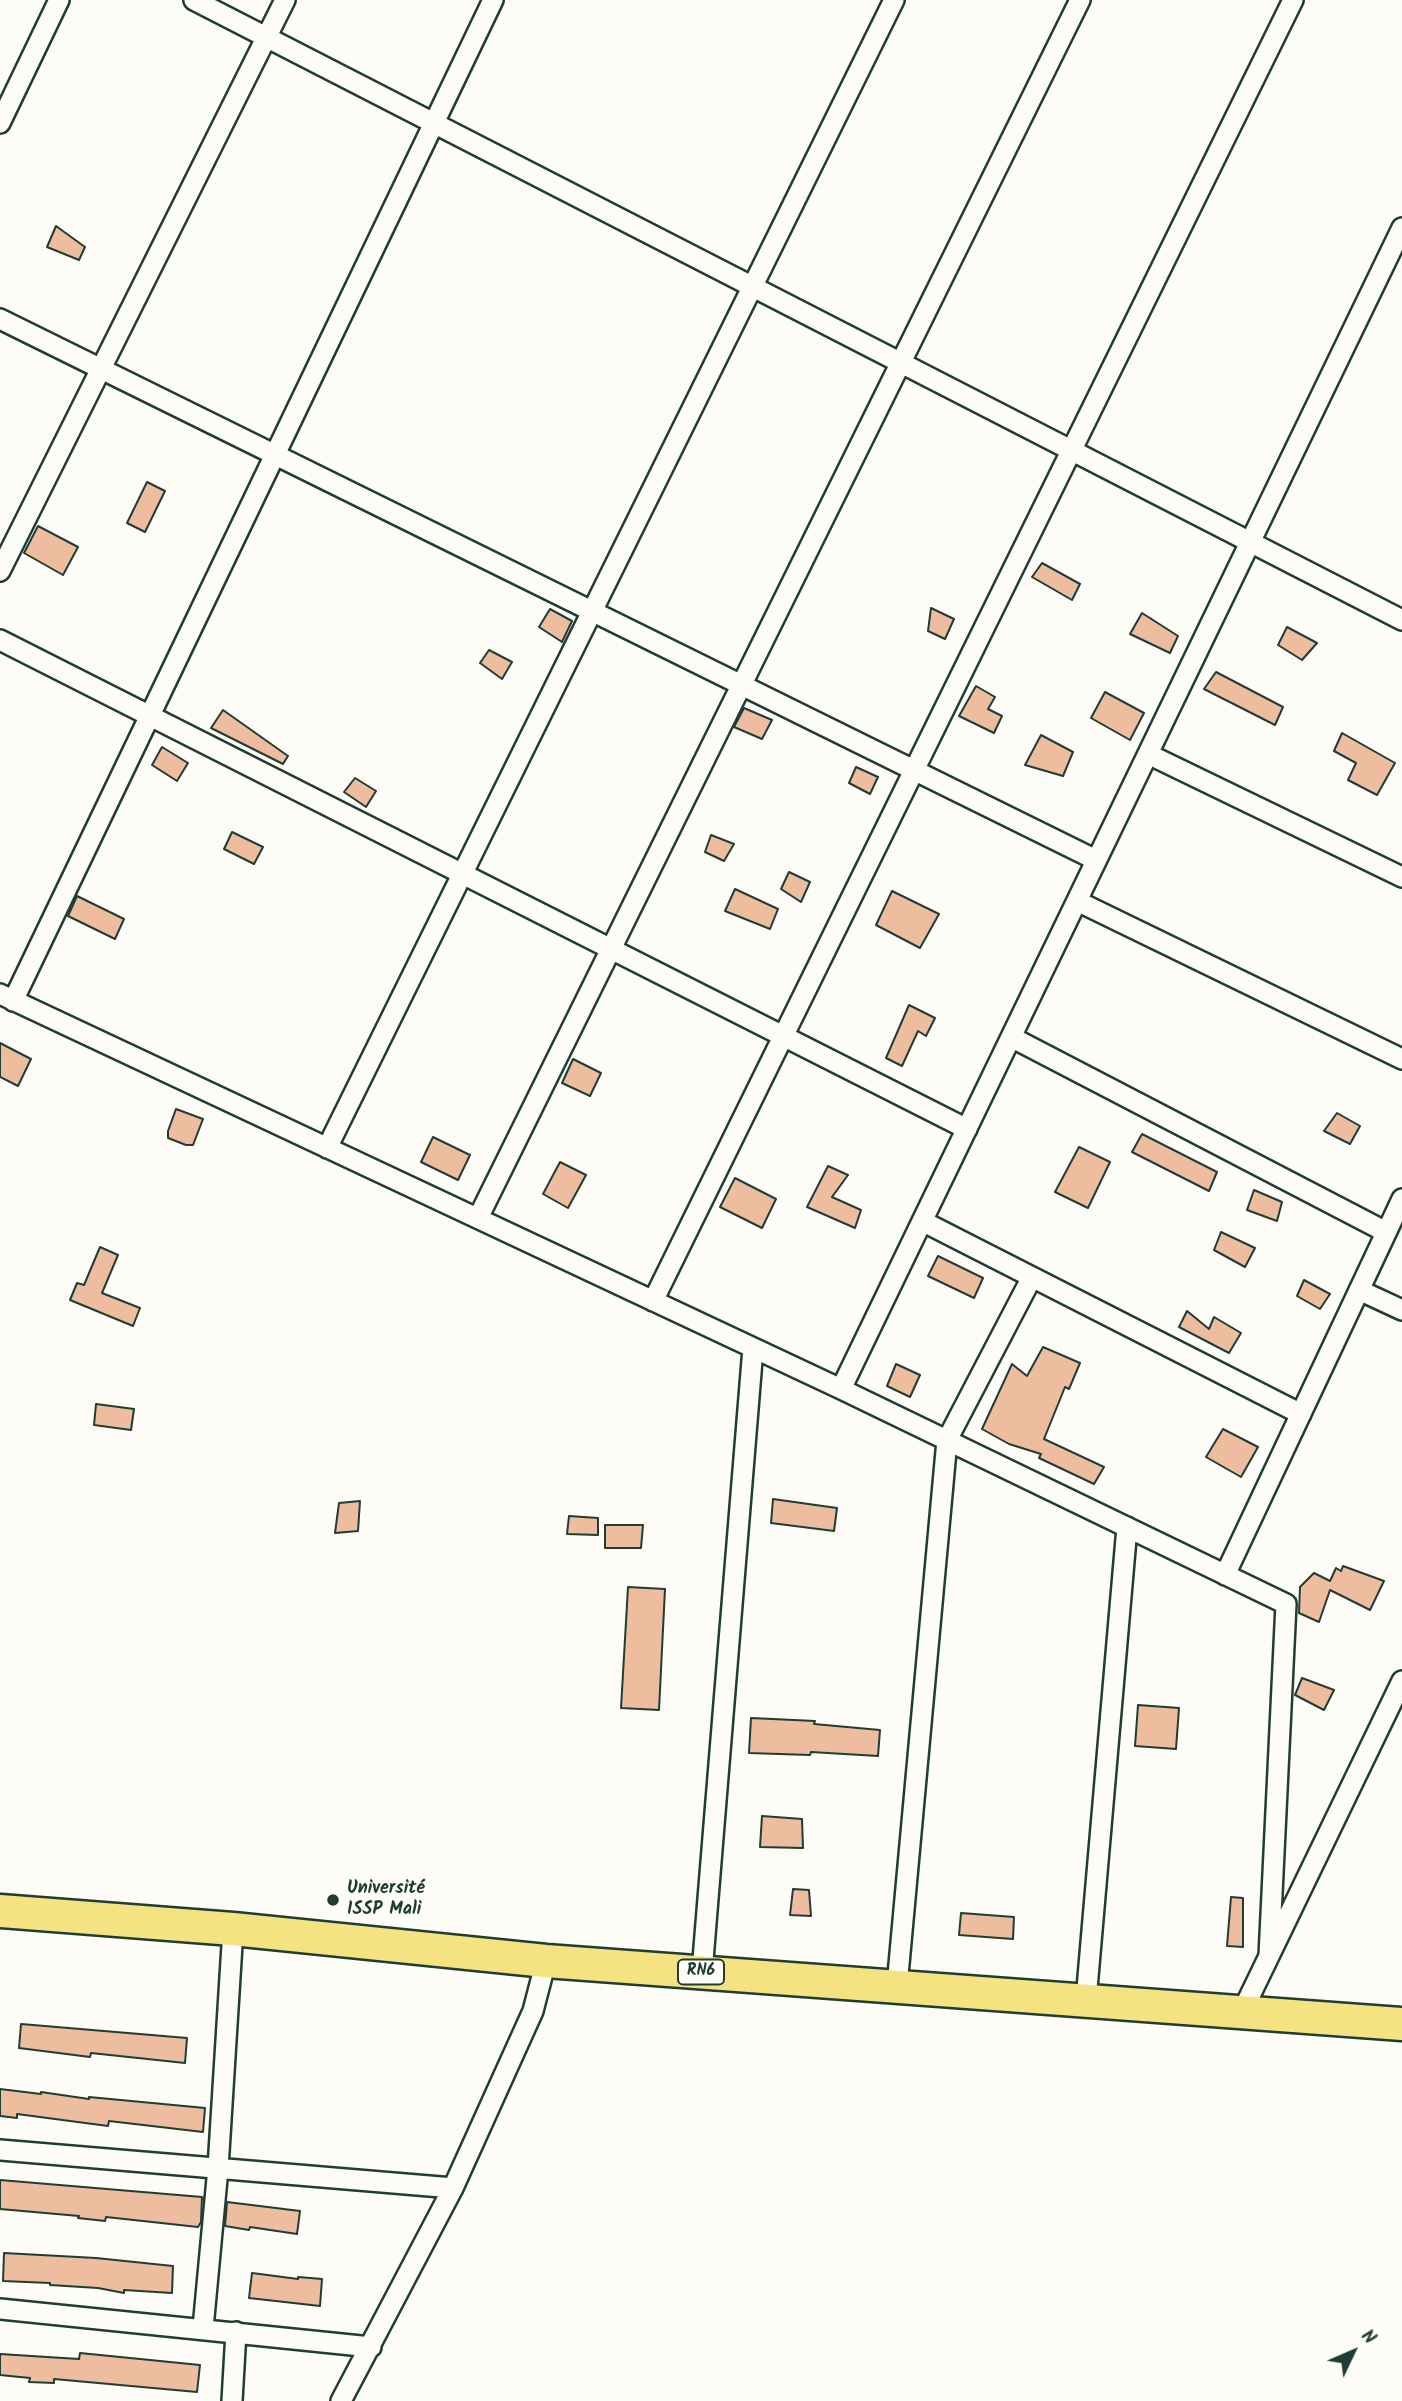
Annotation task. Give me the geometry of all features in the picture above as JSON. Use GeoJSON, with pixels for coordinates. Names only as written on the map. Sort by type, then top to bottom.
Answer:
{"type":"FeatureCollection","features":[{"type":"Feature","properties":{"kind":"main road","name":"RN6"},"geometry":{"type":"LineString","coordinates":[[0,1911],[233,1929],[546,1961],[1402,2024]]}},
{"type":"Feature","properties":{"kind":"street"},"geometry":{"type":"LineString","coordinates":[[0,123],[59,0]]}},
{"type":"Feature","properties":{"kind":"street"},"geometry":{"type":"LineString","coordinates":[[194,0],[1402,620]]}},
{"type":"Feature","properties":{"kind":"street"},"geometry":{"type":"LineString","coordinates":[[0,571],[285,0]]}},
{"type":"Feature","properties":{"kind":"street"},"geometry":{"type":"LineString","coordinates":[[493,0],[149,716],[7,997],[841,1389],[1286,1604],[1269,1956]]}},
{"type":"Feature","properties":{"kind":"street"},"geometry":{"type":"LineString","coordinates":[[327,1148],[894,0]]}},
{"type":"Feature","properties":{"kind":"street"},"geometry":{"type":"LineString","coordinates":[[478,1218],[1080,0]]}},
{"type":"Feature","properties":{"kind":"street"},"geometry":{"type":"LineString","coordinates":[[653,1301],[1293,0]]}},
{"type":"Feature","properties":{"kind":"street"},"geometry":{"type":"LineString","coordinates":[[841,1389],[1402,228]]}},
{"type":"Feature","properties":{"kind":"street"},"geometry":{"type":"LineString","coordinates":[[0,319],[1096,860]]}},
{"type":"Feature","properties":{"kind":"street"},"geometry":{"type":"LineString","coordinates":[[0,640],[967,1129]]}},
{"type":"Feature","properties":{"kind":"street"},"geometry":{"type":"LineString","coordinates":[[1148,754],[1402,877]]}},
{"type":"Feature","properties":{"kind":"street"},"geometry":{"type":"LineString","coordinates":[[1077,901],[1402,1059]]}},
{"type":"Feature","properties":{"kind":"street"},"geometry":{"type":"LineString","coordinates":[[1011,1037],[1386,1232]]}},
{"type":"Feature","properties":{"kind":"street"},"geometry":{"type":"LineString","coordinates":[[1225,1575],[1402,1199]]}},
{"type":"Feature","properties":{"kind":"street"},"geometry":{"type":"LineString","coordinates":[[922,1221],[1301,1414]]}},
{"type":"Feature","properties":{"kind":"street"},"geometry":{"type":"LineString","coordinates":[[897,1986],[947,1440],[1032,1277]]}},
{"type":"Feature","properties":{"kind":"street"},"geometry":{"type":"LineString","coordinates":[[1359,1290],[1402,1310]]}},
{"type":"Feature","properties":{"kind":"street"},"geometry":{"type":"LineString","coordinates":[[702,1972],[753,1348]]}},
{"type":"Feature","properties":{"kind":"street"},"geometry":{"type":"LineString","coordinates":[[1086,2000],[1127,1527]]}},
{"type":"Feature","properties":{"kind":"street"},"geometry":{"type":"LineString","coordinates":[[1242,2012],[1402,1681]]}},
{"type":"Feature","properties":{"kind":"street"},"geometry":{"type":"LineString","coordinates":[[203,2328],[218,2168],[233,1929]]}},
{"type":"Feature","properties":{"kind":"street"},"geometry":{"type":"LineString","coordinates":[[341,2401],[453,2188],[533,2011],[546,1961]]}},
{"type":"Feature","properties":{"kind":"street"},"geometry":{"type":"LineString","coordinates":[[0,2150],[453,2188]]}},
{"type":"Feature","properties":{"kind":"street"},"geometry":{"type":"LineString","coordinates":[[0,2309],[371,2347]]}},
{"type":"Feature","properties":{"kind":"street"},"geometry":{"type":"LineString","coordinates":[[232,2401],[236,2332]]}},
{"type":"Feature","properties":{"kind":"building"},"geometry":{"type":"Polygon","coordinates":[[[56,226],[85,247],[79,260],[47,247],[56,226]]]}},
{"type":"Feature","properties":{"kind":"building"},"geometry":{"type":"Polygon","coordinates":[[[147,482],[165,491],[145,532],[127,523],[147,482]]]}},
{"type":"Feature","properties":{"kind":"building"},"geometry":{"type":"Polygon","coordinates":[[[38,526],[78,547],[63,575],[24,553],[38,526]]]}},
{"type":"Feature","properties":{"kind":"building"},"geometry":{"type":"Polygon","coordinates":[[[1042,563],[1080,584],[1072,600],[1032,577],[1042,563]]]}},
{"type":"Feature","properties":{"kind":"building"},"geometry":{"type":"Polygon","coordinates":[[[931,608],[954,619],[945,639],[928,631],[931,608]]]}},
{"type":"Feature","properties":{"kind":"building"},"geometry":{"type":"Polygon","coordinates":[[[550,609],[572,621],[562,642],[539,627],[550,609]]]}},
{"type":"Feature","properties":{"kind":"building"},"geometry":{"type":"Polygon","coordinates":[[[1142,613],[1178,636],[1170,653],[1130,634],[1142,613]]]}},
{"type":"Feature","properties":{"kind":"building"},"geometry":{"type":"Polygon","coordinates":[[[1287,627],[1317,643],[1302,660],[1278,645],[1287,627]]]}},
{"type":"Feature","properties":{"kind":"building"},"geometry":{"type":"Polygon","coordinates":[[[489,650],[512,662],[502,679],[480,663],[489,650]]]}},
{"type":"Feature","properties":{"kind":"building"},"geometry":{"type":"Polygon","coordinates":[[[1216,672],[1283,707],[1275,725],[1204,689],[1216,672]]]}},
{"type":"Feature","properties":{"kind":"building"},"geometry":{"type":"Polygon","coordinates":[[[976,686],[995,697],[988,709],[1002,716],[994,733],[959,716],[976,686]]]}},
{"type":"Feature","properties":{"kind":"building"},"geometry":{"type":"Polygon","coordinates":[[[1105,692],[1144,713],[1130,740],[1091,718],[1105,692]]]}},
{"type":"Feature","properties":{"kind":"building"},"geometry":{"type":"Polygon","coordinates":[[[744,708],[772,720],[762,739],[734,727],[744,708]]]}},
{"type":"Feature","properties":{"kind":"building"},"geometry":{"type":"Polygon","coordinates":[[[223,710],[288,756],[283,764],[211,728],[223,710]]]}},
{"type":"Feature","properties":{"kind":"building"},"geometry":{"type":"Polygon","coordinates":[[[1342,733],[1395,763],[1377,795],[1348,780],[1356,763],[1334,751],[1342,733]]]}},
{"type":"Feature","properties":{"kind":"building"},"geometry":{"type":"Polygon","coordinates":[[[1041,735],[1073,752],[1063,776],[1025,765],[1041,735]]]}},
{"type":"Feature","properties":{"kind":"building"},"geometry":{"type":"Polygon","coordinates":[[[162,747],[188,763],[177,781],[152,765],[162,747]]]}},
{"type":"Feature","properties":{"kind":"building"},"geometry":{"type":"Polygon","coordinates":[[[856,767],[878,777],[870,794],[849,783],[856,767]]]}},
{"type":"Feature","properties":{"kind":"building"},"geometry":{"type":"Polygon","coordinates":[[[355,778],[376,791],[366,807],[344,792],[355,778]]]}},
{"type":"Feature","properties":{"kind":"building"},"geometry":{"type":"Polygon","coordinates":[[[232,832],[263,847],[254,864],[224,849],[232,832]]]}},
{"type":"Feature","properties":{"kind":"building"},"geometry":{"type":"Polygon","coordinates":[[[711,835],[734,844],[724,861],[705,852],[711,835]]]}},
{"type":"Feature","properties":{"kind":"building"},"geometry":{"type":"Polygon","coordinates":[[[789,872],[810,882],[801,902],[781,889],[789,872]]]}},
{"type":"Feature","properties":{"kind":"building"},"geometry":{"type":"Polygon","coordinates":[[[735,889],[778,909],[770,929],[725,911],[735,889]]]}},
{"type":"Feature","properties":{"kind":"building"},"geometry":{"type":"Polygon","coordinates":[[[892,891],[939,914],[920,948],[876,925],[892,891]]]}},
{"type":"Feature","properties":{"kind":"building"},"geometry":{"type":"Polygon","coordinates":[[[77,896],[124,919],[115,939],[68,916],[77,896]]]}},
{"type":"Feature","properties":{"kind":"building"},"geometry":{"type":"Polygon","coordinates":[[[909,1005],[935,1018],[926,1036],[918,1031],[902,1066],[886,1058],[909,1005]]]}},
{"type":"Feature","properties":{"kind":"building"},"geometry":{"type":"Polygon","coordinates":[[[0,1043],[31,1059],[18,1086],[0,1077],[0,1043]]]}},
{"type":"Feature","properties":{"kind":"building"},"geometry":{"type":"Polygon","coordinates":[[[573,1059],[601,1073],[590,1096],[562,1083],[573,1059]]]}},
{"type":"Feature","properties":{"kind":"building"},"geometry":{"type":"Polygon","coordinates":[[[176,1109],[203,1119],[193,1145],[168,1138],[176,1109]]]}},
{"type":"Feature","properties":{"kind":"building"},"geometry":{"type":"Polygon","coordinates":[[[1337,1113],[1360,1126],[1350,1144],[1324,1131],[1337,1113]]]}},
{"type":"Feature","properties":{"kind":"building"},"geometry":{"type":"Polygon","coordinates":[[[1142,1134],[1217,1172],[1209,1191],[1132,1152],[1142,1134]]]}},
{"type":"Feature","properties":{"kind":"building"},"geometry":{"type":"Polygon","coordinates":[[[433,1137],[470,1155],[458,1180],[421,1162],[433,1137]]]}},
{"type":"Feature","properties":{"kind":"building"},"geometry":{"type":"Polygon","coordinates":[[[1079,1147],[1110,1162],[1088,1208],[1055,1192],[1079,1147]]]}},
{"type":"Feature","properties":{"kind":"building"},"geometry":{"type":"Polygon","coordinates":[[[560,1162],[586,1175],[568,1208],[543,1194],[560,1162]]]}},
{"type":"Feature","properties":{"kind":"building"},"geometry":{"type":"Polygon","coordinates":[[[828,1166],[848,1175],[832,1197],[861,1210],[855,1228],[807,1207],[828,1166]]]}},
{"type":"Feature","properties":{"kind":"building"},"geometry":{"type":"Polygon","coordinates":[[[735,1178],[776,1199],[762,1228],[720,1207],[735,1178]]]}},
{"type":"Feature","properties":{"kind":"building"},"geometry":{"type":"Polygon","coordinates":[[[1254,1190],[1282,1202],[1277,1221],[1247,1210],[1254,1190]]]}},
{"type":"Feature","properties":{"kind":"building"},"geometry":{"type":"Polygon","coordinates":[[[1221,1232],[1255,1248],[1245,1267],[1214,1250],[1221,1232]]]}},
{"type":"Feature","properties":{"kind":"building"},"geometry":{"type":"Polygon","coordinates":[[[100,1247],[118,1255],[102,1293],[140,1308],[133,1326],[70,1300],[77,1283],[84,1285],[100,1247]]]}},
{"type":"Feature","properties":{"kind":"building"},"geometry":{"type":"Polygon","coordinates":[[[938,1256],[983,1278],[974,1298],[928,1276],[938,1256]]]}},
{"type":"Feature","properties":{"kind":"building"},"geometry":{"type":"Polygon","coordinates":[[[1304,1280],[1330,1294],[1320,1309],[1297,1296],[1304,1280]]]}},
{"type":"Feature","properties":{"kind":"building"},"geometry":{"type":"Polygon","coordinates":[[[1187,1311],[1209,1329],[1214,1317],[1241,1333],[1229,1353],[1179,1327],[1187,1311]]]}},
{"type":"Feature","properties":{"kind":"building"},"geometry":{"type":"Polygon","coordinates":[[[1043,1347],[1080,1363],[1069,1389],[1065,1387],[1044,1439],[1104,1467],[1094,1484],[1039,1458],[1041,1454],[1009,1444],[982,1429],[1012,1364],[1027,1376],[1043,1347]]]}},
{"type":"Feature","properties":{"kind":"building"},"geometry":{"type":"Polygon","coordinates":[[[896,1364],[920,1375],[910,1397],[887,1386],[896,1364]]]}},
{"type":"Feature","properties":{"kind":"building"},"geometry":{"type":"Polygon","coordinates":[[[96,1404],[134,1409],[131,1430],[94,1425],[96,1404]]]}},
{"type":"Feature","properties":{"kind":"building"},"geometry":{"type":"Polygon","coordinates":[[[1223,1429],[1258,1447],[1241,1477],[1206,1457],[1223,1429]]]}},
{"type":"Feature","properties":{"kind":"building"},"geometry":{"type":"Polygon","coordinates":[[[773,1499],[837,1508],[834,1531],[771,1523],[773,1499]]]}},
{"type":"Feature","properties":{"kind":"building"},"geometry":{"type":"Polygon","coordinates":[[[360,1501],[358,1531],[335,1533],[339,1503],[360,1501]]]}},
{"type":"Feature","properties":{"kind":"building"},"geometry":{"type":"Polygon","coordinates":[[[569,1516],[598,1518],[598,1535],[567,1534],[569,1516]]]}},
{"type":"Feature","properties":{"kind":"building"},"geometry":{"type":"Polygon","coordinates":[[[605,1525],[643,1525],[641,1548],[605,1548],[605,1525]]]}},
{"type":"Feature","properties":{"kind":"building"},"geometry":{"type":"Polygon","coordinates":[[[1343,1566],[1384,1581],[1370,1610],[1330,1590],[1319,1622],[1299,1613],[1300,1587],[1314,1573],[1330,1581],[1336,1568],[1341,1571],[1343,1566]]]}},
{"type":"Feature","properties":{"kind":"building"},"geometry":{"type":"Polygon","coordinates":[[[628,1587],[665,1589],[659,1710],[621,1708],[628,1587]]]}},
{"type":"Feature","properties":{"kind":"building"},"geometry":{"type":"Polygon","coordinates":[[[1302,1678],[1334,1690],[1324,1710],[1295,1695],[1302,1678]]]}},
{"type":"Feature","properties":{"kind":"building"},"geometry":{"type":"Polygon","coordinates":[[[1138,1705],[1179,1708],[1176,1749],[1135,1746],[1138,1705]]]}},
{"type":"Feature","properties":{"kind":"building"},"geometry":{"type":"Polygon","coordinates":[[[751,1718],[815,1721],[814,1724],[880,1730],[878,1756],[811,1752],[810,1755],[749,1753],[751,1718]]]}},
{"type":"Feature","properties":{"kind":"building"},"geometry":{"type":"Polygon","coordinates":[[[762,1816],[802,1819],[803,1848],[760,1847],[762,1816]]]}},
{"type":"Feature","properties":{"kind":"building"},"geometry":{"type":"Polygon","coordinates":[[[793,1889],[809,1890],[811,1916],[790,1915],[793,1889]]]}},
{"type":"Feature","properties":{"kind":"building"},"geometry":{"type":"Polygon","coordinates":[[[1231,1897],[1243,1898],[1243,1947],[1227,1946],[1231,1897]]]}},
{"type":"Feature","properties":{"kind":"building"},"geometry":{"type":"Polygon","coordinates":[[[961,1913],[1014,1917],[1013,1939],[959,1935],[961,1913]]]}},
{"type":"Feature","properties":{"kind":"building"},"geometry":{"type":"Polygon","coordinates":[[[21,2024],[187,2038],[185,2063],[91,2053],[90,2057],[19,2048],[21,2024]]]}},
{"type":"Feature","properties":{"kind":"building"},"geometry":{"type":"Polygon","coordinates":[[[0,2089],[205,2108],[203,2132],[109,2121],[108,2126],[17,2114],[17,2118],[0,2116],[0,2089]]]}},
{"type":"Feature","properties":{"kind":"building"},"geometry":{"type":"Polygon","coordinates":[[[0,2180],[202,2197],[201,2222],[198,2227],[106,2217],[105,2221],[0,2209],[0,2180]]]}},
{"type":"Feature","properties":{"kind":"building"},"geometry":{"type":"Polygon","coordinates":[[[227,2202],[300,2211],[297,2234],[225,2226],[227,2202]]]}},
{"type":"Feature","properties":{"kind":"building"},"geometry":{"type":"Polygon","coordinates":[[[4,2253],[173,2266],[172,2293],[124,2290],[124,2293],[50,2283],[3,2281],[4,2253]]]}},
{"type":"Feature","properties":{"kind":"building"},"geometry":{"type":"Polygon","coordinates":[[[252,2273],[322,2279],[320,2306],[249,2298],[252,2273]]]}},
{"type":"Feature","properties":{"kind":"building"},"geometry":{"type":"Polygon","coordinates":[[[80,2353],[200,2365],[197,2392],[54,2379],[54,2383],[29,2382],[30,2378],[0,2375],[0,2354],[79,2359],[80,2353]]]}},
{"type":"Feature","properties":{"kind":"place","name":"Université ISSP Mali"},"geometry":{"type":"Point","coordinates":[333,1900]}}]}
